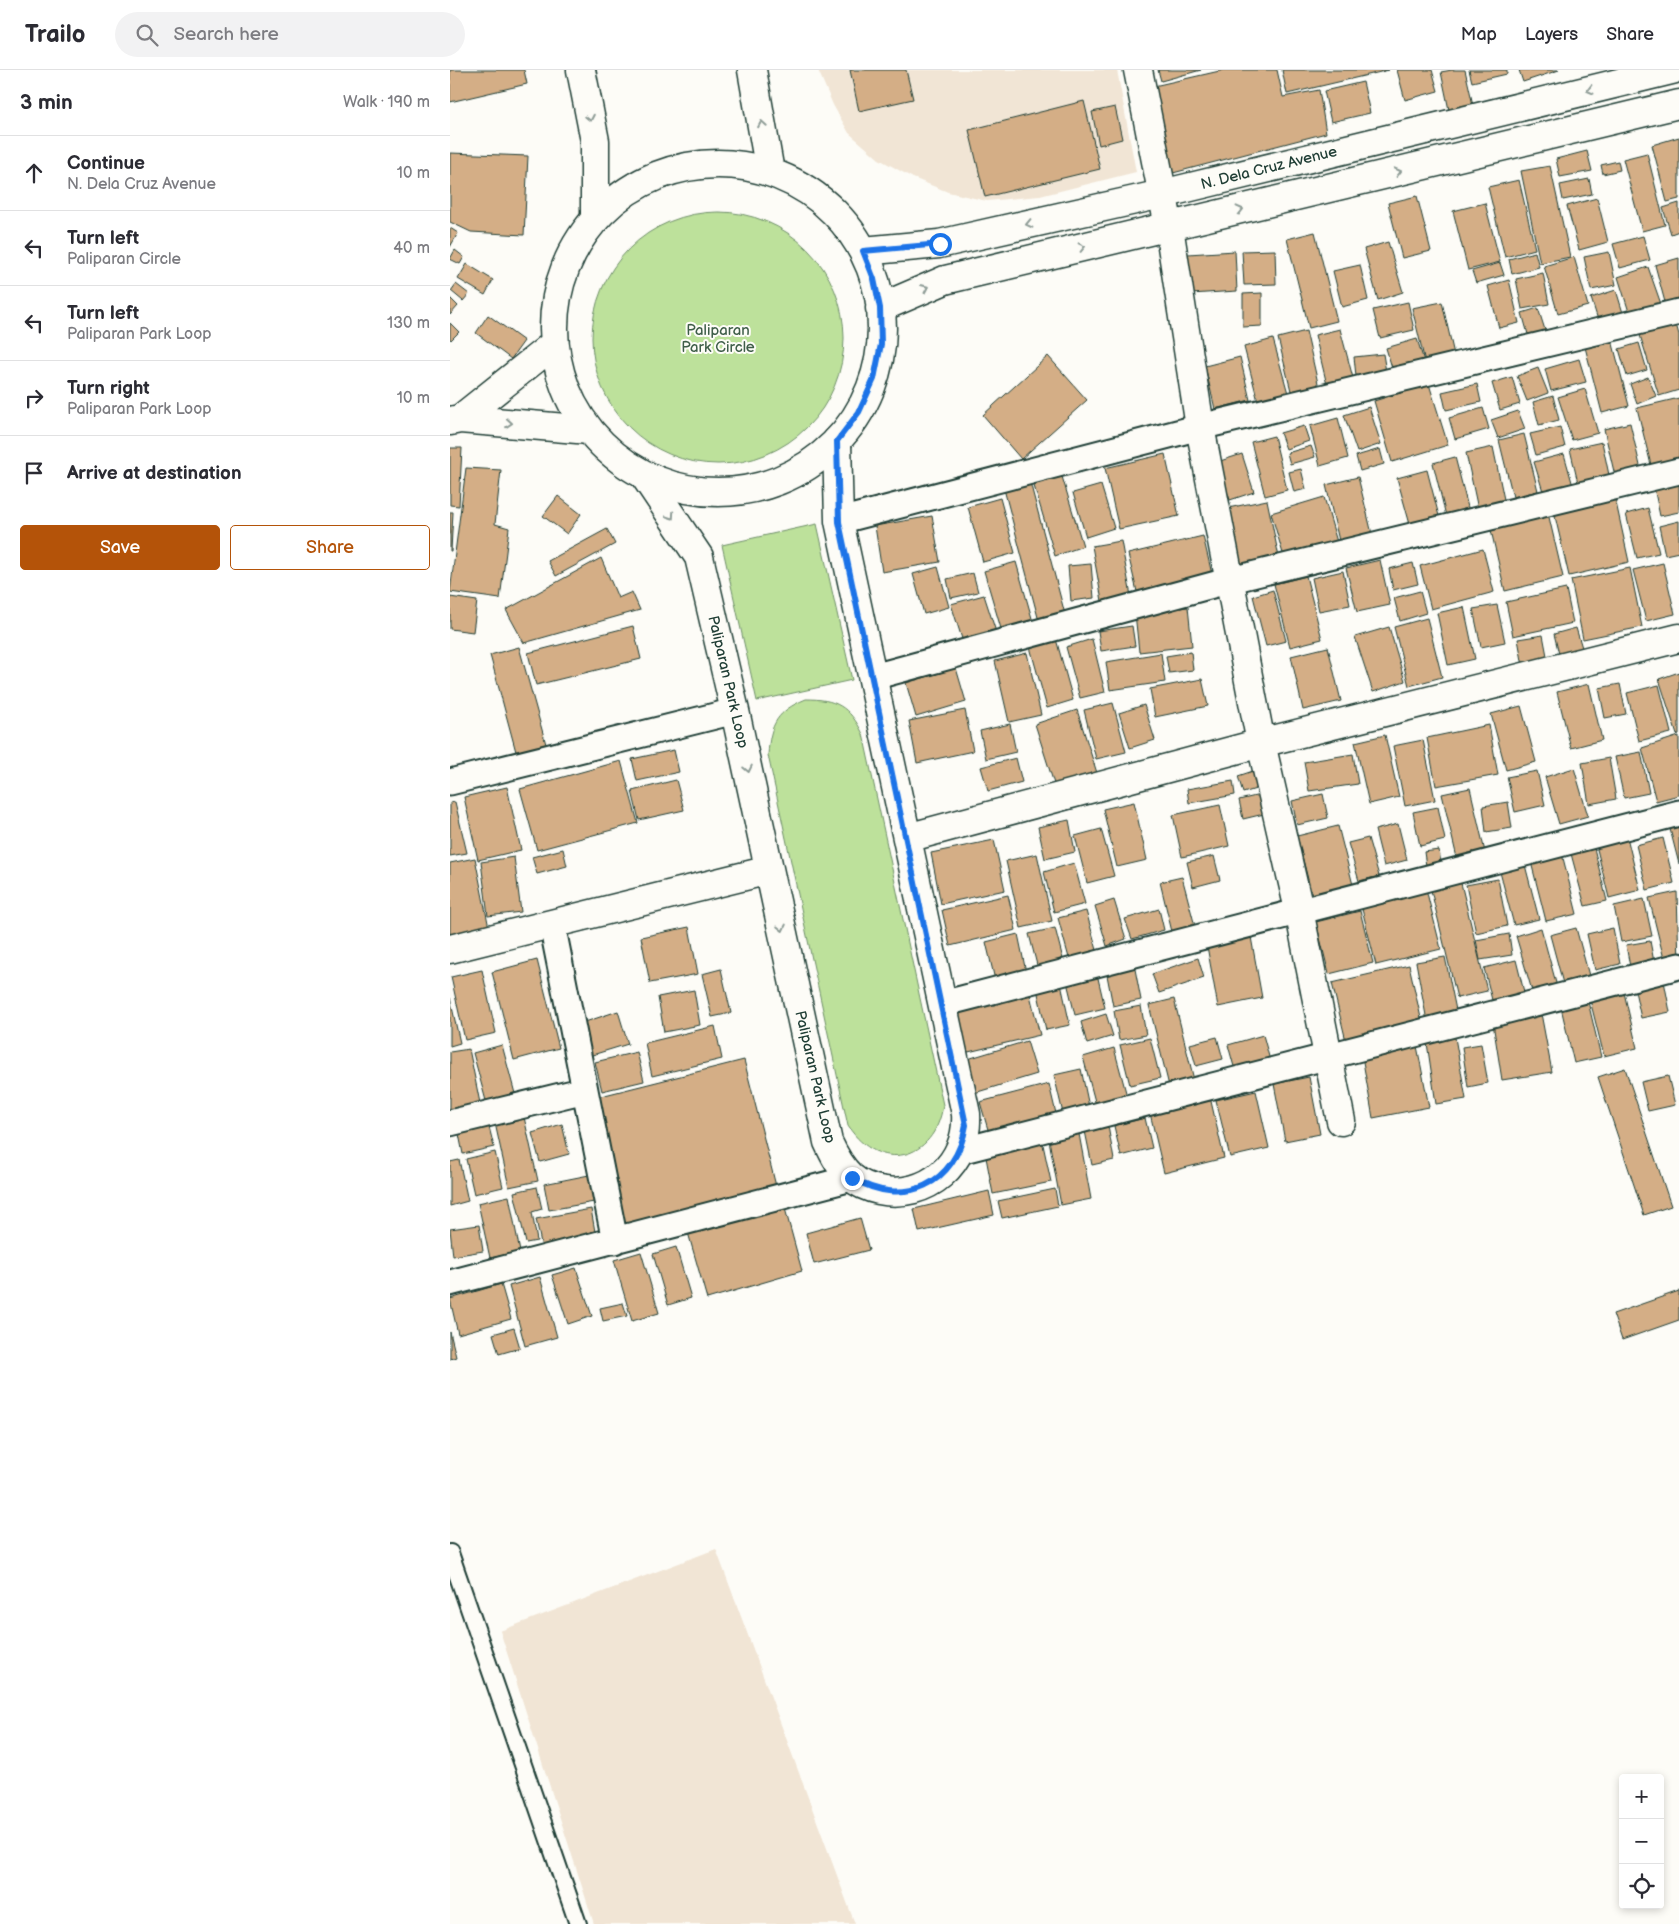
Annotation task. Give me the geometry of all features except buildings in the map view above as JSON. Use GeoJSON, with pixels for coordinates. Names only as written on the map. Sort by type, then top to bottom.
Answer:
{"type":"FeatureCollection","features":[{"type":"Feature","properties":{"kind":"street"},"geometry":{"type":"LineString","coordinates":[[581,70],[595,141],[595,219]]}},
{"type":"Feature","properties":{"kind":"street"},"geometry":{"type":"LineString","coordinates":[[752,70],[770,172]]}},
{"type":"Feature","properties":{"kind":"street"},"geometry":{"type":"LineString","coordinates":[[1138,70],[1168,227],[1200,426],[1261,743],[1299,910],[1340,1121]]}},
{"type":"Feature","properties":{"kind":"street","name":"N. Dela Cruz Avenue"},"geometry":{"type":"LineString","coordinates":[[863,251],[940,244],[1162,194],[1672,70]]}},
{"type":"Feature","properties":{"kind":"street"},"geometry":{"type":"LineString","coordinates":[[880,308],[945,280],[1679,104]]}},
{"type":"Feature","properties":{"kind":"street"},"geometry":{"type":"LineString","coordinates":[[732,164],[770,172],[808,190],[840,217],[863,251],[874,279],[880,308],[881,344],[874,379],[859,412],[837,441],[810,464],[780,481],[746,491],[711,493],[677,488],[644,475],[614,456],[589,430],[566,390],[554,344],[557,299],[567,265],[570,256],[595,219],[623,193],[658,175],[694,165],[732,164]]}},
{"type":"Feature","properties":{"kind":"street"},"geometry":{"type":"LineString","coordinates":[[839,522],[1200,426],[1679,312]]}},
{"type":"Feature","properties":{"kind":"street"},"geometry":{"type":"LineString","coordinates":[[455,420],[554,344]]}},
{"type":"Feature","properties":{"kind":"street"},"geometry":{"type":"LineString","coordinates":[[455,420],[589,430]]}},
{"type":"Feature","properties":{"kind":"street","name":"Paliparan Park Loop"},"geometry":{"type":"LineString","coordinates":[[644,475],[699,557],[735,711],[828,1142],[837,1162],[852,1178],[868,1187],[890,1192],[912,1191],[932,1183],[948,1169],[960,1151],[966,1130],[966,1114],[839,522],[837,441]]}},
{"type":"Feature","properties":{"kind":"street"},"geometry":{"type":"LineString","coordinates":[[873,677],[1231,580],[1679,471]]}},
{"type":"Feature","properties":{"kind":"street"},"geometry":{"type":"LineString","coordinates":[[907,838],[1261,743],[1679,638]]}},
{"type":"Feature","properties":{"kind":"street"},"geometry":{"type":"LineString","coordinates":[[450,782],[735,711]]}},
{"type":"Feature","properties":{"kind":"street"},"geometry":{"type":"LineString","coordinates":[[942,1004],[1679,813]]}},
{"type":"Feature","properties":{"kind":"street"},"geometry":{"type":"LineString","coordinates":[[450,949],[769,870]]}},
{"type":"Feature","properties":{"kind":"street"},"geometry":{"type":"LineString","coordinates":[[552,924],[615,1241]]}},
{"type":"Feature","properties":{"kind":"street"},"geometry":{"type":"LineString","coordinates":[[960,1151],[1679,966]]}},
{"type":"Feature","properties":{"kind":"street"},"geometry":{"type":"LineString","coordinates":[[450,1123],[585,1090]]}},
{"type":"Feature","properties":{"kind":"street"},"geometry":{"type":"LineString","coordinates":[[450,1284],[852,1178]]}},
{"type":"Feature","properties":{"kind":"lane"},"geometry":{"type":"LineString","coordinates":[[450,1553],[578,1924]]}},
{"type":"Feature","properties":{"kind":"shaded area"},"geometry":{"type":"Polygon","coordinates":[[[818,70],[1117,70],[1136,172],[1040,196],[987,201],[948,192],[913,178],[879,159],[849,133],[833,105],[818,70]]]}},
{"type":"Feature","properties":{"kind":"shaded area"},"geometry":{"type":"Polygon","coordinates":[[[716,1549],[855,1924],[594,1924],[500,1631],[716,1549]]]}},
{"type":"Feature","properties":{"kind":"green space","name":"Paliparan Park Circle"},"geometry":{"type":"Polygon","coordinates":[[[718,212],[743,215],[766,222],[788,233],[807,249],[823,268],[834,290],[841,313],[844,338],[841,363],[834,386],[823,408],[807,427],[788,443],[766,454],[743,461],[718,464],[693,461],[670,454],[648,443],[629,427],[613,408],[602,386],[595,363],[592,338],[595,313],[602,290],[613,268],[629,249],[648,233],[670,222],[693,215],[718,212]]]}},
{"type":"Feature","properties":{"kind":"green space"},"geometry":{"type":"Polygon","coordinates":[[[817,524],[852,680],[757,701],[722,545],[817,524]]]}},
{"type":"Feature","properties":{"kind":"green space"},"geometry":{"type":"Polygon","coordinates":[[[806,699],[826,701],[841,706],[858,724],[863,734],[943,1105],[938,1124],[929,1139],[918,1149],[904,1154],[890,1155],[875,1151],[861,1141],[848,1126],[768,755],[773,727],[777,720],[788,708],[806,699]]]}},
{"type":"Feature","properties":{"kind":"route"},"geometry":{"type":"LineString","coordinates":[[852,1178],[868,1187],[890,1192],[912,1191],[932,1183],[948,1169],[960,1151],[966,1125],[966,1114],[839,522],[837,441],[859,412],[874,379],[881,344],[880,308],[874,279],[863,251],[940,244]]}}]}
